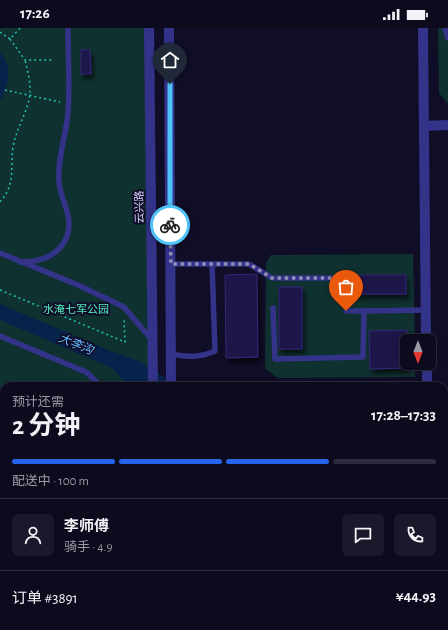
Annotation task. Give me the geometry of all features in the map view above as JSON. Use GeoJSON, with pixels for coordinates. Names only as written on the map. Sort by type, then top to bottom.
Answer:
{"type":"FeatureCollection","features":[{"type":"Feature","properties":{"kind":"street","name":"云兴路"},"geometry":{"type":"LineString","coordinates":[[149,28],[153,382]]}},
{"type":"Feature","properties":{"kind":"street"},"geometry":{"type":"LineString","coordinates":[[169,28],[172,382]]}},
{"type":"Feature","properties":{"kind":"street"},"geometry":{"type":"LineString","coordinates":[[423,28],[426,334]]}},
{"type":"Feature","properties":{"kind":"street"},"geometry":{"type":"LineString","coordinates":[[424,126],[448,125]]}},
{"type":"Feature","properties":{"kind":"street"},"geometry":{"type":"LineString","coordinates":[[426,370],[427,382]]}},
{"type":"Feature","properties":{"kind":"lane"},"geometry":{"type":"LineString","coordinates":[[20,262],[37,262],[50,256],[61,246],[67,236],[69,224],[66,203],[59,184],[58,168],[64,140],[68,104],[68,28]]}},
{"type":"Feature","properties":{"kind":"lane"},"geometry":{"type":"LineString","coordinates":[[445,28],[448,38]]}},
{"type":"Feature","properties":{"kind":"lane"},"geometry":{"type":"LineString","coordinates":[[0,253],[78,285],[124,307],[152,340]]}},
{"type":"Feature","properties":{"kind":"lane"},"geometry":{"type":"LineString","coordinates":[[171,264],[249,264],[272,278],[347,278],[346,311],[426,310]]}},
{"type":"Feature","properties":{"kind":"lane"},"geometry":{"type":"LineString","coordinates":[[171,354],[188,357],[202,356],[215,351],[212,264]]}},
{"type":"Feature","properties":{"kind":"lane"},"geometry":{"type":"LineString","coordinates":[[273,308],[275,359],[363,357],[364,311]]}},
{"type":"Feature","properties":{"kind":"lane"},"geometry":{"type":"LineString","coordinates":[[0,336],[86,372],[96,382]]}},
{"type":"Feature","properties":{"kind":"path"},"geometry":{"type":"LineString","coordinates":[[10,39],[20,28]]}},
{"type":"Feature","properties":{"kind":"path"},"geometry":{"type":"LineString","coordinates":[[0,32],[10,39],[25,60],[30,82],[29,96],[13,147],[13,167],[10,188],[0,202]]}},
{"type":"Feature","properties":{"kind":"path"},"geometry":{"type":"LineString","coordinates":[[25,60],[54,60]]}},
{"type":"Feature","properties":{"kind":"path"},"geometry":{"type":"LineString","coordinates":[[5,90],[68,104]]}},
{"type":"Feature","properties":{"kind":"path"},"geometry":{"type":"LineString","coordinates":[[0,290],[125,342],[124,307]]}},
{"type":"Feature","properties":{"kind":"green space","name":"水淹七军公园"},"geometry":{"type":"Polygon","coordinates":[[[0,28],[149,28],[153,382],[0,382],[0,28]]]}},
{"type":"Feature","properties":{"kind":"green space"},"geometry":{"type":"Polygon","coordinates":[[[438,28],[448,28],[448,104],[439,93],[438,28]]]}},
{"type":"Feature","properties":{"kind":"green space"},"geometry":{"type":"Polygon","coordinates":[[[413,254],[415,334],[400,334],[400,370],[415,370],[415,377],[278,378],[265,369],[266,263],[271,255],[413,254]]]}},
{"type":"Feature","properties":{"kind":"water"},"geometry":{"type":"Polygon","coordinates":[[[0,53],[7,64],[8,76],[6,89],[0,100],[0,53]]]}},
{"type":"Feature","properties":{"kind":"water","name":"大李沟"},"geometry":{"type":"Polygon","coordinates":[[[0,304],[113,352],[139,361],[171,382],[124,382],[112,368],[0,320],[0,304]]]}},
{"type":"Feature","properties":{"kind":"building"},"geometry":{"type":"Polygon","coordinates":[[[81,50],[90,50],[91,74],[81,74],[81,50]]]}},
{"type":"Feature","properties":{"kind":"building"},"geometry":{"type":"Polygon","coordinates":[[[257,274],[258,357],[226,358],[225,275],[257,274]]]}},
{"type":"Feature","properties":{"kind":"building"},"geometry":{"type":"Polygon","coordinates":[[[353,275],[406,275],[406,294],[353,294],[353,275]]]}},
{"type":"Feature","properties":{"kind":"building"},"geometry":{"type":"Polygon","coordinates":[[[279,287],[302,287],[302,349],[279,349],[279,287]]]}},
{"type":"Feature","properties":{"kind":"building"},"geometry":{"type":"Polygon","coordinates":[[[407,330],[407,334],[400,334],[400,368],[370,369],[369,331],[407,330]]]}},
{"type":"Feature","properties":{"kind":"way so far"},"geometry":{"type":"LineString","coordinates":[[170,225],[171,264],[249,264],[272,278],[347,278],[346,311]]}},
{"type":"Feature","properties":{"kind":"route"},"geometry":{"type":"LineString","coordinates":[[170,84],[170,225]]}}]}
